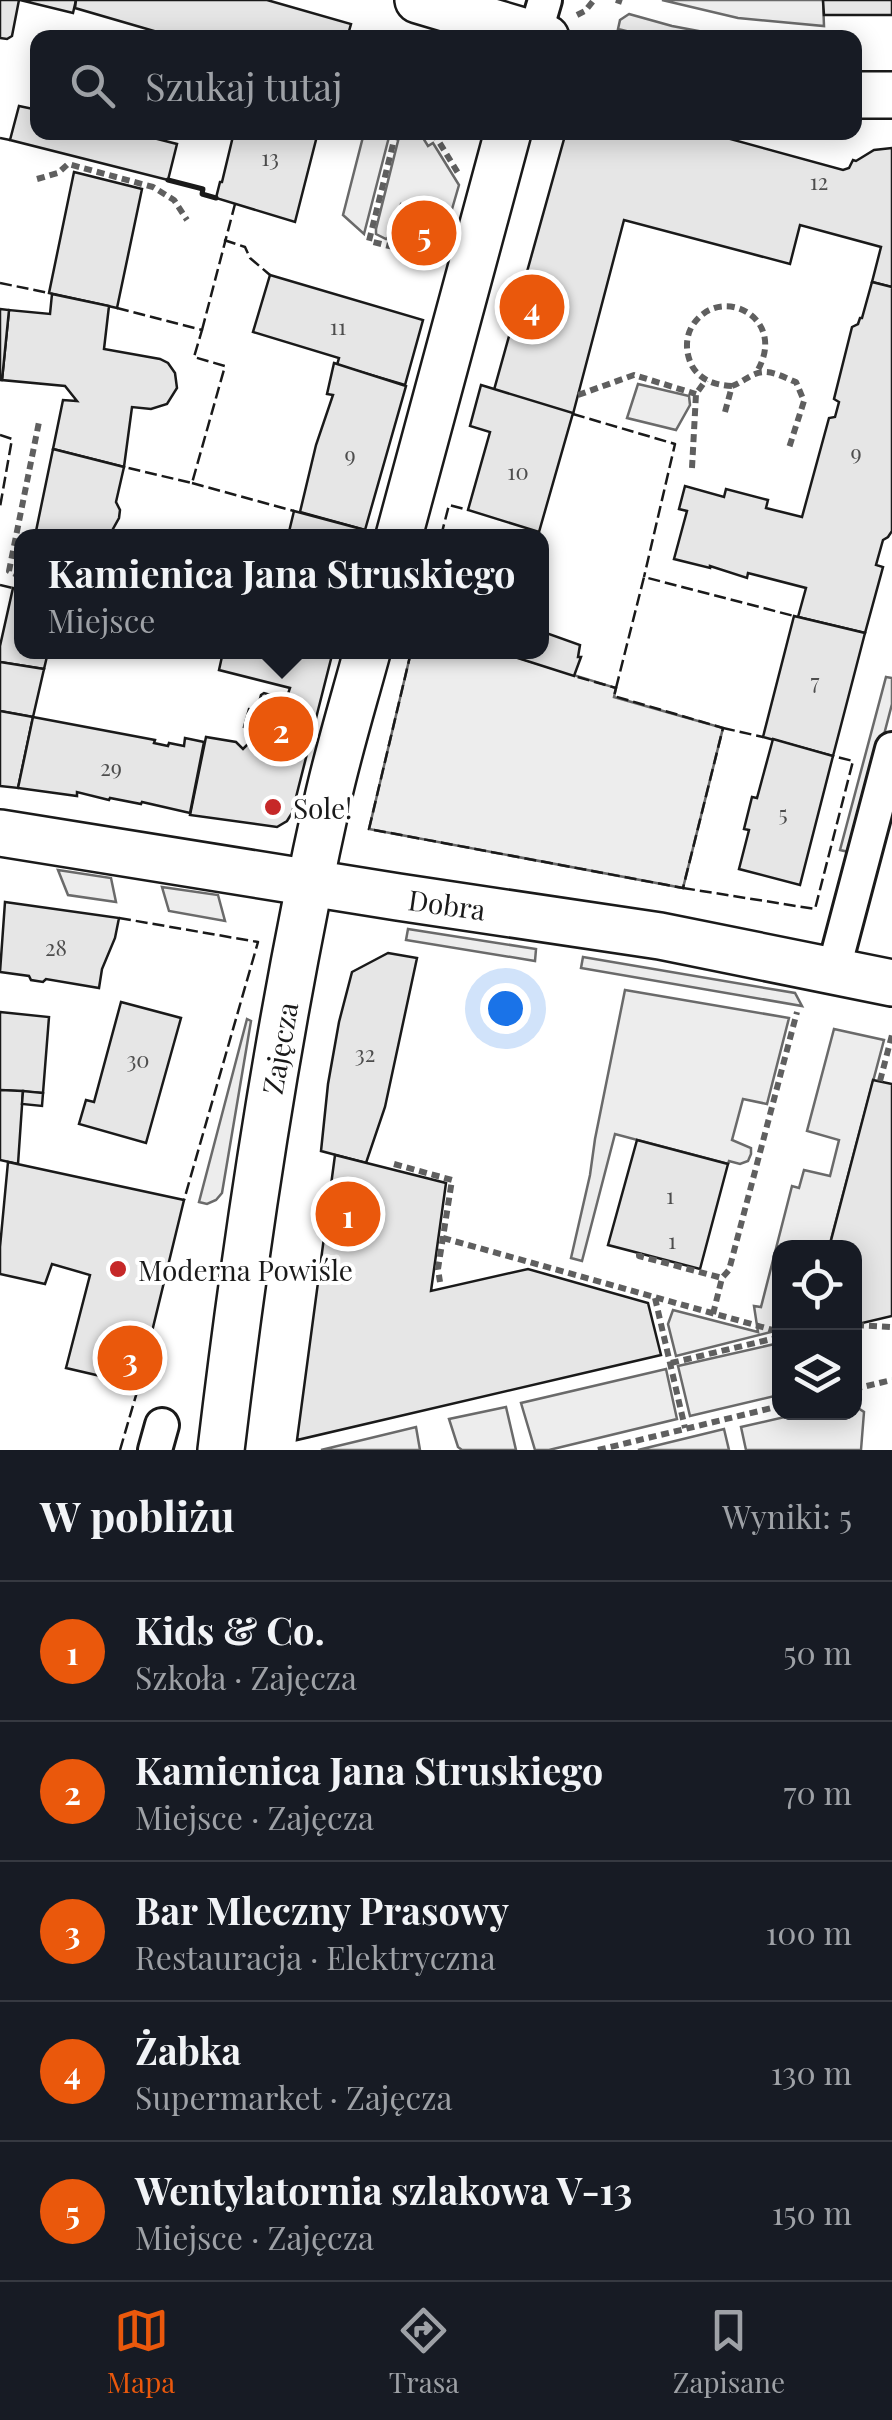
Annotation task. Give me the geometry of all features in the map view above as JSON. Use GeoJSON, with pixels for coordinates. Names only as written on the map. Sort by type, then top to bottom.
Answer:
{"type":"FeatureCollection","features":[{"type":"Feature","properties":{"kind":"street"},"geometry":{"type":"LineString","coordinates":[[418,0],[540,27]]}},
{"type":"Feature","properties":{"kind":"street"},"geometry":{"type":"LineString","coordinates":[[862,95],[892,94]]}},
{"type":"Feature","properties":{"kind":"street"},"geometry":{"type":"LineString","coordinates":[[400,529],[506,140]]}},
{"type":"Feature","properties":{"kind":"street","name":"Zajęcza"},"geometry":{"type":"LineString","coordinates":[[221,1450],[240,1288],[268,1109],[329,795],[365,659]]}},
{"type":"Feature","properties":{"kind":"street"},"geometry":{"type":"LineString","coordinates":[[833,972],[892,749]]}},
{"type":"Feature","properties":{"kind":"street","name":"Dobra"},"geometry":{"type":"LineString","coordinates":[[0,833],[660,936],[892,983]]}},
{"type":"Feature","properties":{"kind":"path"},"geometry":{"type":"LineString","coordinates":[[394,140],[369,241],[447,260]]}},
{"type":"Feature","properties":{"kind":"path"},"geometry":{"type":"LineString","coordinates":[[438,140],[466,187]]}},
{"type":"Feature","properties":{"kind":"path"},"geometry":{"type":"LineString","coordinates":[[37,178],[58,173],[68,164],[153,187],[174,200],[188,220]]}},
{"type":"Feature","properties":{"kind":"path"},"geometry":{"type":"LineString","coordinates":[[725,306],[749,313],[759,322],[766,348],[756,373],[732,386],[718,385],[696,372],[687,349],[688,336],[701,315],[725,306]]}},
{"type":"Feature","properties":{"kind":"path"},"geometry":{"type":"LineString","coordinates":[[756,373],[774,372],[796,382],[804,401],[788,452]]}},
{"type":"Feature","properties":{"kind":"path"},"geometry":{"type":"LineString","coordinates":[[578,395],[634,375],[696,394]]}},
{"type":"Feature","properties":{"kind":"path"},"geometry":{"type":"LineString","coordinates":[[692,468],[696,394],[706,380]]}},
{"type":"Feature","properties":{"kind":"path"},"geometry":{"type":"LineString","coordinates":[[725,412],[732,386]]}},
{"type":"Feature","properties":{"kind":"path"},"geometry":{"type":"LineString","coordinates":[[17,529],[39,422]]}},
{"type":"Feature","properties":{"kind":"path"},"geometry":{"type":"LineString","coordinates":[[14,546],[9,571],[14,575]]}},
{"type":"Feature","properties":{"kind":"path"},"geometry":{"type":"LineString","coordinates":[[713,1314],[796,1012]]}},
{"type":"Feature","properties":{"kind":"path"},"geometry":{"type":"LineString","coordinates":[[880,1081],[889,1060],[892,1035]]}},
{"type":"Feature","properties":{"kind":"path"},"geometry":{"type":"LineString","coordinates":[[394,1164],[452,1180],[438,1269],[440,1282]]}},
{"type":"Feature","properties":{"kind":"path"},"geometry":{"type":"LineString","coordinates":[[443,1238],[772,1332]]}},
{"type":"Feature","properties":{"kind":"path"},"geometry":{"type":"LineString","coordinates":[[639,1253],[638,1256],[722,1278]]}},
{"type":"Feature","properties":{"kind":"path"},"geometry":{"type":"LineString","coordinates":[[655,1298],[686,1428]]}},
{"type":"Feature","properties":{"kind":"path"},"geometry":{"type":"LineString","coordinates":[[862,1325],[892,1327]]}},
{"type":"Feature","properties":{"kind":"path"},"geometry":{"type":"LineString","coordinates":[[670,1363],[772,1336]]}},
{"type":"Feature","properties":{"kind":"path"},"geometry":{"type":"LineString","coordinates":[[862,1387],[892,1380]]}},
{"type":"Feature","properties":{"kind":"path"},"geometry":{"type":"LineString","coordinates":[[598,1450],[772,1408]]}},
{"type":"Feature","properties":{"kind":"shaded area"},"geometry":{"type":"Polygon","coordinates":[[[662,0],[823,0],[824,26],[738,18],[662,0]]]}},
{"type":"Feature","properties":{"kind":"shaded area"},"geometry":{"type":"Polygon","coordinates":[[[629,14],[693,30],[622,30],[618,29],[620,20],[629,14]]]}},
{"type":"Feature","properties":{"kind":"shaded area"},"geometry":{"type":"Polygon","coordinates":[[[362,140],[388,140],[364,234],[343,215],[362,140]]]}},
{"type":"Feature","properties":{"kind":"shaded area"},"geometry":{"type":"Polygon","coordinates":[[[398,140],[424,140],[428,146],[433,143],[459,185],[450,216],[401,204],[391,235],[386,239],[376,234],[398,140]]]}},
{"type":"Feature","properties":{"kind":"shaded area"},"geometry":{"type":"Polygon","coordinates":[[[638,384],[689,396],[690,405],[676,430],[627,418],[638,384]]]}},
{"type":"Feature","properties":{"kind":"shaded area"},"geometry":{"type":"Polygon","coordinates":[[[409,659],[522,659],[616,688],[614,697],[723,728],[683,888],[369,829],[409,659]]]}},
{"type":"Feature","properties":{"kind":"shaded area"},"geometry":{"type":"Polygon","coordinates":[[[886,677],[892,678],[892,704],[853,853],[840,850],[886,677]]]}},
{"type":"Feature","properties":{"kind":"shaded area"},"geometry":{"type":"Polygon","coordinates":[[[58,870],[111,878],[116,902],[68,895],[58,870]]]}},
{"type":"Feature","properties":{"kind":"shaded area"},"geometry":{"type":"Polygon","coordinates":[[[162,887],[218,895],[225,921],[169,911],[162,887]]]}},
{"type":"Feature","properties":{"kind":"shaded area"},"geometry":{"type":"Polygon","coordinates":[[[408,929],[536,949],[535,961],[406,940],[408,929]]]}},
{"type":"Feature","properties":{"kind":"shaded area"},"geometry":{"type":"Polygon","coordinates":[[[583,957],[795,993],[802,1006],[581,968],[583,957]]]}},
{"type":"Feature","properties":{"kind":"shaded area"},"geometry":{"type":"Polygon","coordinates":[[[625,990],[789,1018],[767,1104],[743,1099],[732,1140],[751,1148],[748,1161],[728,1164],[615,1134],[582,1261],[571,1258],[625,990]]]}},
{"type":"Feature","properties":{"kind":"shaded area"},"geometry":{"type":"Polygon","coordinates":[[[247,1019],[251,1021],[222,1193],[207,1204],[199,1202],[247,1019]]]}},
{"type":"Feature","properties":{"kind":"shaded area"},"geometry":{"type":"Polygon","coordinates":[[[834,1029],[884,1040],[831,1240],[778,1240],[792,1186],[799,1188],[804,1170],[830,1176],[839,1140],[807,1131],[834,1029]]]}},
{"type":"Feature","properties":{"kind":"shaded area"},"geometry":{"type":"Polygon","coordinates":[[[772,1264],[772,1332],[676,1356],[668,1324],[673,1310],[758,1332],[754,1306],[761,1307],[772,1264]]]}},
{"type":"Feature","properties":{"kind":"shaded area"},"geometry":{"type":"Polygon","coordinates":[[[772,1345],[772,1397],[690,1416],[678,1366],[772,1345]]]}},
{"type":"Feature","properties":{"kind":"shaded area"},"geometry":{"type":"Polygon","coordinates":[[[666,1369],[677,1419],[535,1450],[521,1403],[666,1369]]]}},
{"type":"Feature","properties":{"kind":"shaded area"},"geometry":{"type":"Polygon","coordinates":[[[506,1407],[516,1450],[458,1447],[449,1419],[506,1407]]]}},
{"type":"Feature","properties":{"kind":"shaded area"},"geometry":{"type":"Polygon","coordinates":[[[864,1412],[861,1450],[746,1450],[741,1427],[772,1420],[862,1420],[864,1412]]]}},
{"type":"Feature","properties":{"kind":"shaded area"},"geometry":{"type":"Polygon","coordinates":[[[416,1427],[420,1450],[321,1450],[416,1427]]]}},
{"type":"Feature","properties":{"kind":"shaded area"},"geometry":{"type":"Polygon","coordinates":[[[724,1429],[729,1450],[638,1450],[724,1429]]]}},
{"type":"Feature","properties":{"kind":"building"},"geometry":{"type":"Polygon","coordinates":[[[0,0],[19,0],[12,36],[7,39],[0,38],[0,0]]]}},
{"type":"Feature","properties":{"kind":"building"},"geometry":{"type":"Polygon","coordinates":[[[20,0],[76,0],[73,13],[20,0]]]}},
{"type":"Feature","properties":{"kind":"building"},"geometry":{"type":"Polygon","coordinates":[[[76,0],[267,0],[351,24],[349,30],[151,30],[75,8],[76,0]]]}},
{"type":"Feature","properties":{"kind":"building"},"geometry":{"type":"Polygon","coordinates":[[[823,0],[892,0],[892,15],[824,15],[823,0]]]}},
{"type":"Feature","properties":{"kind":"building"},"geometry":{"type":"Polygon","coordinates":[[[19,106],[30,108],[30,140],[161,140],[177,144],[168,180],[10,140],[19,106]]]}},
{"type":"Feature","properties":{"kind":"building"},"geometry":{"type":"Polygon","coordinates":[[[232,140],[316,140],[295,222],[216,198],[232,140]]]}},
{"type":"Feature","properties":{"kind":"building"},"geometry":{"type":"Polygon","coordinates":[[[564,140],[734,140],[843,170],[874,150],[892,148],[892,287],[872,282],[881,247],[800,225],[790,264],[624,220],[573,414],[494,390],[564,140]]]}},
{"type":"Feature","properties":{"kind":"building"},"geometry":{"type":"Polygon","coordinates":[[[74,172],[142,189],[117,308],[49,293],[74,172]]]}},
{"type":"Feature","properties":{"kind":"building"},"geometry":{"type":"Polygon","coordinates":[[[410,217],[444,227],[437,250],[403,240],[410,217]]]}},
{"type":"Feature","properties":{"kind":"building"},"geometry":{"type":"Polygon","coordinates":[[[270,275],[423,320],[405,385],[337,365],[339,358],[253,332],[270,275]]]}},
{"type":"Feature","properties":{"kind":"building"},"geometry":{"type":"Polygon","coordinates":[[[872,282],[892,287],[892,531],[883,540],[876,565],[883,567],[865,633],[798,617],[806,588],[674,559],[687,511],[679,509],[685,486],[724,497],[726,489],[768,500],[766,508],[802,517],[829,418],[835,417],[839,402],[834,399],[852,327],[862,318],[872,282]]]}},
{"type":"Feature","properties":{"kind":"building"},"geometry":{"type":"Polygon","coordinates":[[[52,294],[109,306],[104,349],[160,359],[175,373],[177,388],[167,404],[151,409],[132,407],[124,467],[53,449],[63,400],[77,401],[65,386],[2,380],[9,310],[50,314],[52,294]]]}},
{"type":"Feature","properties":{"kind":"building"},"geometry":{"type":"Polygon","coordinates":[[[0,309],[9,310],[2,380],[0,380],[0,309]]]}},
{"type":"Feature","properties":{"kind":"building"},"geometry":{"type":"Polygon","coordinates":[[[334,363],[406,386],[365,529],[300,512],[333,395],[327,394],[334,363]]]}},
{"type":"Feature","properties":{"kind":"building"},"geometry":{"type":"Polygon","coordinates":[[[481,385],[573,413],[540,529],[468,510],[490,432],[470,426],[481,385]]]}},
{"type":"Feature","properties":{"kind":"building"},"geometry":{"type":"Polygon","coordinates":[[[53,449],[124,467],[116,502],[119,518],[113,529],[36,529],[53,449]]]}},
{"type":"Feature","properties":{"kind":"building"},"geometry":{"type":"Polygon","coordinates":[[[294,511],[361,529],[290,529],[294,511]]]}},
{"type":"Feature","properties":{"kind":"building"},"geometry":{"type":"Polygon","coordinates":[[[14,588],[14,659],[46,659],[44,669],[0,662],[14,588]]]}},
{"type":"Feature","properties":{"kind":"building"},"geometry":{"type":"Polygon","coordinates":[[[794,616],[865,633],[833,756],[763,737],[794,616]]]}},
{"type":"Feature","properties":{"kind":"building"},"geometry":{"type":"Polygon","coordinates":[[[549,634],[580,645],[581,657],[574,676],[521,659],[549,659],[549,634]]]}},
{"type":"Feature","properties":{"kind":"building"},"geometry":{"type":"Polygon","coordinates":[[[221,659],[331,659],[292,813],[277,827],[190,815],[206,737],[236,742],[243,749],[251,741],[252,730],[244,727],[249,709],[257,710],[264,693],[281,698],[290,688],[219,670],[221,659]]]}},
{"type":"Feature","properties":{"kind":"building"},"geometry":{"type":"Polygon","coordinates":[[[0,662],[44,669],[33,717],[0,711],[0,662]]]}},
{"type":"Feature","properties":{"kind":"building"},"geometry":{"type":"Polygon","coordinates":[[[0,711],[33,717],[18,788],[0,786],[0,711]]]}},
{"type":"Feature","properties":{"kind":"building"},"geometry":{"type":"Polygon","coordinates":[[[33,717],[155,740],[154,743],[168,746],[184,746],[185,738],[204,742],[190,813],[77,792],[77,796],[18,788],[33,717]]]}},
{"type":"Feature","properties":{"kind":"building"},"geometry":{"type":"Polygon","coordinates":[[[773,739],[833,756],[800,885],[739,869],[752,797],[757,798],[773,739]]]}},
{"type":"Feature","properties":{"kind":"building"},"geometry":{"type":"Polygon","coordinates":[[[5,902],[119,918],[99,988],[46,979],[43,982],[0,972],[5,902]]]}},
{"type":"Feature","properties":{"kind":"building"},"geometry":{"type":"Polygon","coordinates":[[[388,953],[417,958],[385,1107],[366,1163],[321,1151],[328,1084],[352,972],[388,953]]]}},
{"type":"Feature","properties":{"kind":"building"},"geometry":{"type":"Polygon","coordinates":[[[121,1002],[181,1018],[146,1143],[79,1124],[86,1100],[94,1102],[121,1002]]]}},
{"type":"Feature","properties":{"kind":"building"},"geometry":{"type":"Polygon","coordinates":[[[0,1012],[49,1017],[43,1093],[0,1090],[0,1012]]]}},
{"type":"Feature","properties":{"kind":"building"},"geometry":{"type":"Polygon","coordinates":[[[873,1080],[892,1084],[892,1316],[862,1323],[862,1240],[831,1240],[873,1080]]]}},
{"type":"Feature","properties":{"kind":"building"},"geometry":{"type":"Polygon","coordinates":[[[0,1090],[23,1091],[18,1164],[0,1160],[0,1090]]]}},
{"type":"Feature","properties":{"kind":"building"},"geometry":{"type":"Polygon","coordinates":[[[23,1091],[43,1093],[42,1106],[22,1104],[23,1091]]]}},
{"type":"Feature","properties":{"kind":"building"},"geometry":{"type":"Polygon","coordinates":[[[637,1140],[728,1164],[700,1269],[608,1245],[637,1140]]]}},
{"type":"Feature","properties":{"kind":"building"},"geometry":{"type":"Polygon","coordinates":[[[335,1155],[446,1183],[431,1291],[528,1269],[648,1303],[661,1355],[297,1440],[335,1155]]]}},
{"type":"Feature","properties":{"kind":"building","name":"Moderna Powiśle"},"geometry":{"type":"Polygon","coordinates":[[[8,1162],[184,1200],[139,1385],[66,1368],[90,1275],[52,1264],[45,1284],[0,1274],[8,1162]]]}},
{"type":"Feature","properties":{"kind":"fence"},"geometry":{"type":"LineString","coordinates":[[0,138],[10,140]]}},
{"type":"Feature","properties":{"kind":"fence"},"geometry":{"type":"LineString","coordinates":[[202,330],[235,204]]}},
{"type":"Feature","properties":{"kind":"fence"},"geometry":{"type":"LineString","coordinates":[[224,240],[245,247],[250,258],[270,275]]}},
{"type":"Feature","properties":{"kind":"fence"},"geometry":{"type":"LineString","coordinates":[[0,283],[49,293]]}},
{"type":"Feature","properties":{"kind":"fence"},"geometry":{"type":"LineString","coordinates":[[117,308],[202,330],[194,357],[225,366],[192,483],[124,467]]}},
{"type":"Feature","properties":{"kind":"fence"},"geometry":{"type":"LineString","coordinates":[[573,414],[675,444],[644,577]]}},
{"type":"Feature","properties":{"kind":"fence"},"geometry":{"type":"LineString","coordinates":[[0,435],[12,439],[0,507]]}},
{"type":"Feature","properties":{"kind":"fence"},"geometry":{"type":"LineString","coordinates":[[192,483],[294,511]]}},
{"type":"Feature","properties":{"kind":"fence"},"geometry":{"type":"LineString","coordinates":[[443,529],[449,505],[468,510]]}},
{"type":"Feature","properties":{"kind":"fence"},"geometry":{"type":"LineString","coordinates":[[616,688],[644,577],[794,616]]}},
{"type":"Feature","properties":{"kind":"fence"},"geometry":{"type":"LineString","coordinates":[[0,585],[13,588]]}},
{"type":"Feature","properties":{"kind":"fence"},"geometry":{"type":"LineString","coordinates":[[409,659],[369,829],[683,888],[723,728],[614,696],[616,688],[574,676]]}},
{"type":"Feature","properties":{"kind":"fence"},"geometry":{"type":"LineString","coordinates":[[723,728],[763,737]]}},
{"type":"Feature","properties":{"kind":"fence"},"geometry":{"type":"LineString","coordinates":[[683,888],[815,909],[853,761],[833,756]]}},
{"type":"Feature","properties":{"kind":"fence"},"geometry":{"type":"LineString","coordinates":[[119,918],[258,942],[184,1200]]}},
{"type":"Feature","properties":{"kind":"fence"},"geometry":{"type":"LineString","coordinates":[[120,1450],[139,1385]]}},
{"type":"Feature","properties":{"kind":"wall"},"geometry":{"type":"LineString","coordinates":[[168,180],[203,189],[202,194],[216,198]]}},
{"type":"Feature","properties":{"kind":"place","name":"Wentylatornia szlakowa V-13"},"geometry":{"type":"Point","coordinates":[424,233]}},
{"type":"Feature","properties":{"kind":"place","name":"Żabka"},"geometry":{"type":"Point","coordinates":[532,307]}},
{"type":"Feature","properties":{"kind":"place","name":"Kamienica Jana Struskiego"},"geometry":{"type":"Point","coordinates":[281,729]}},
{"type":"Feature","properties":{"kind":"place","name":"Sole!"},"geometry":{"type":"Point","coordinates":[273,807]}},
{"type":"Feature","properties":{"kind":"place","name":"Kids & Co."},"geometry":{"type":"Point","coordinates":[348,1214]}},
{"type":"Feature","properties":{"kind":"place","name":"Moderna Powiśle"},"geometry":{"type":"Point","coordinates":[118,1269]}},
{"type":"Feature","properties":{"kind":"place","name":"Bar Mleczny Prasowy"},"geometry":{"type":"Point","coordinates":[130,1358]}}]}
